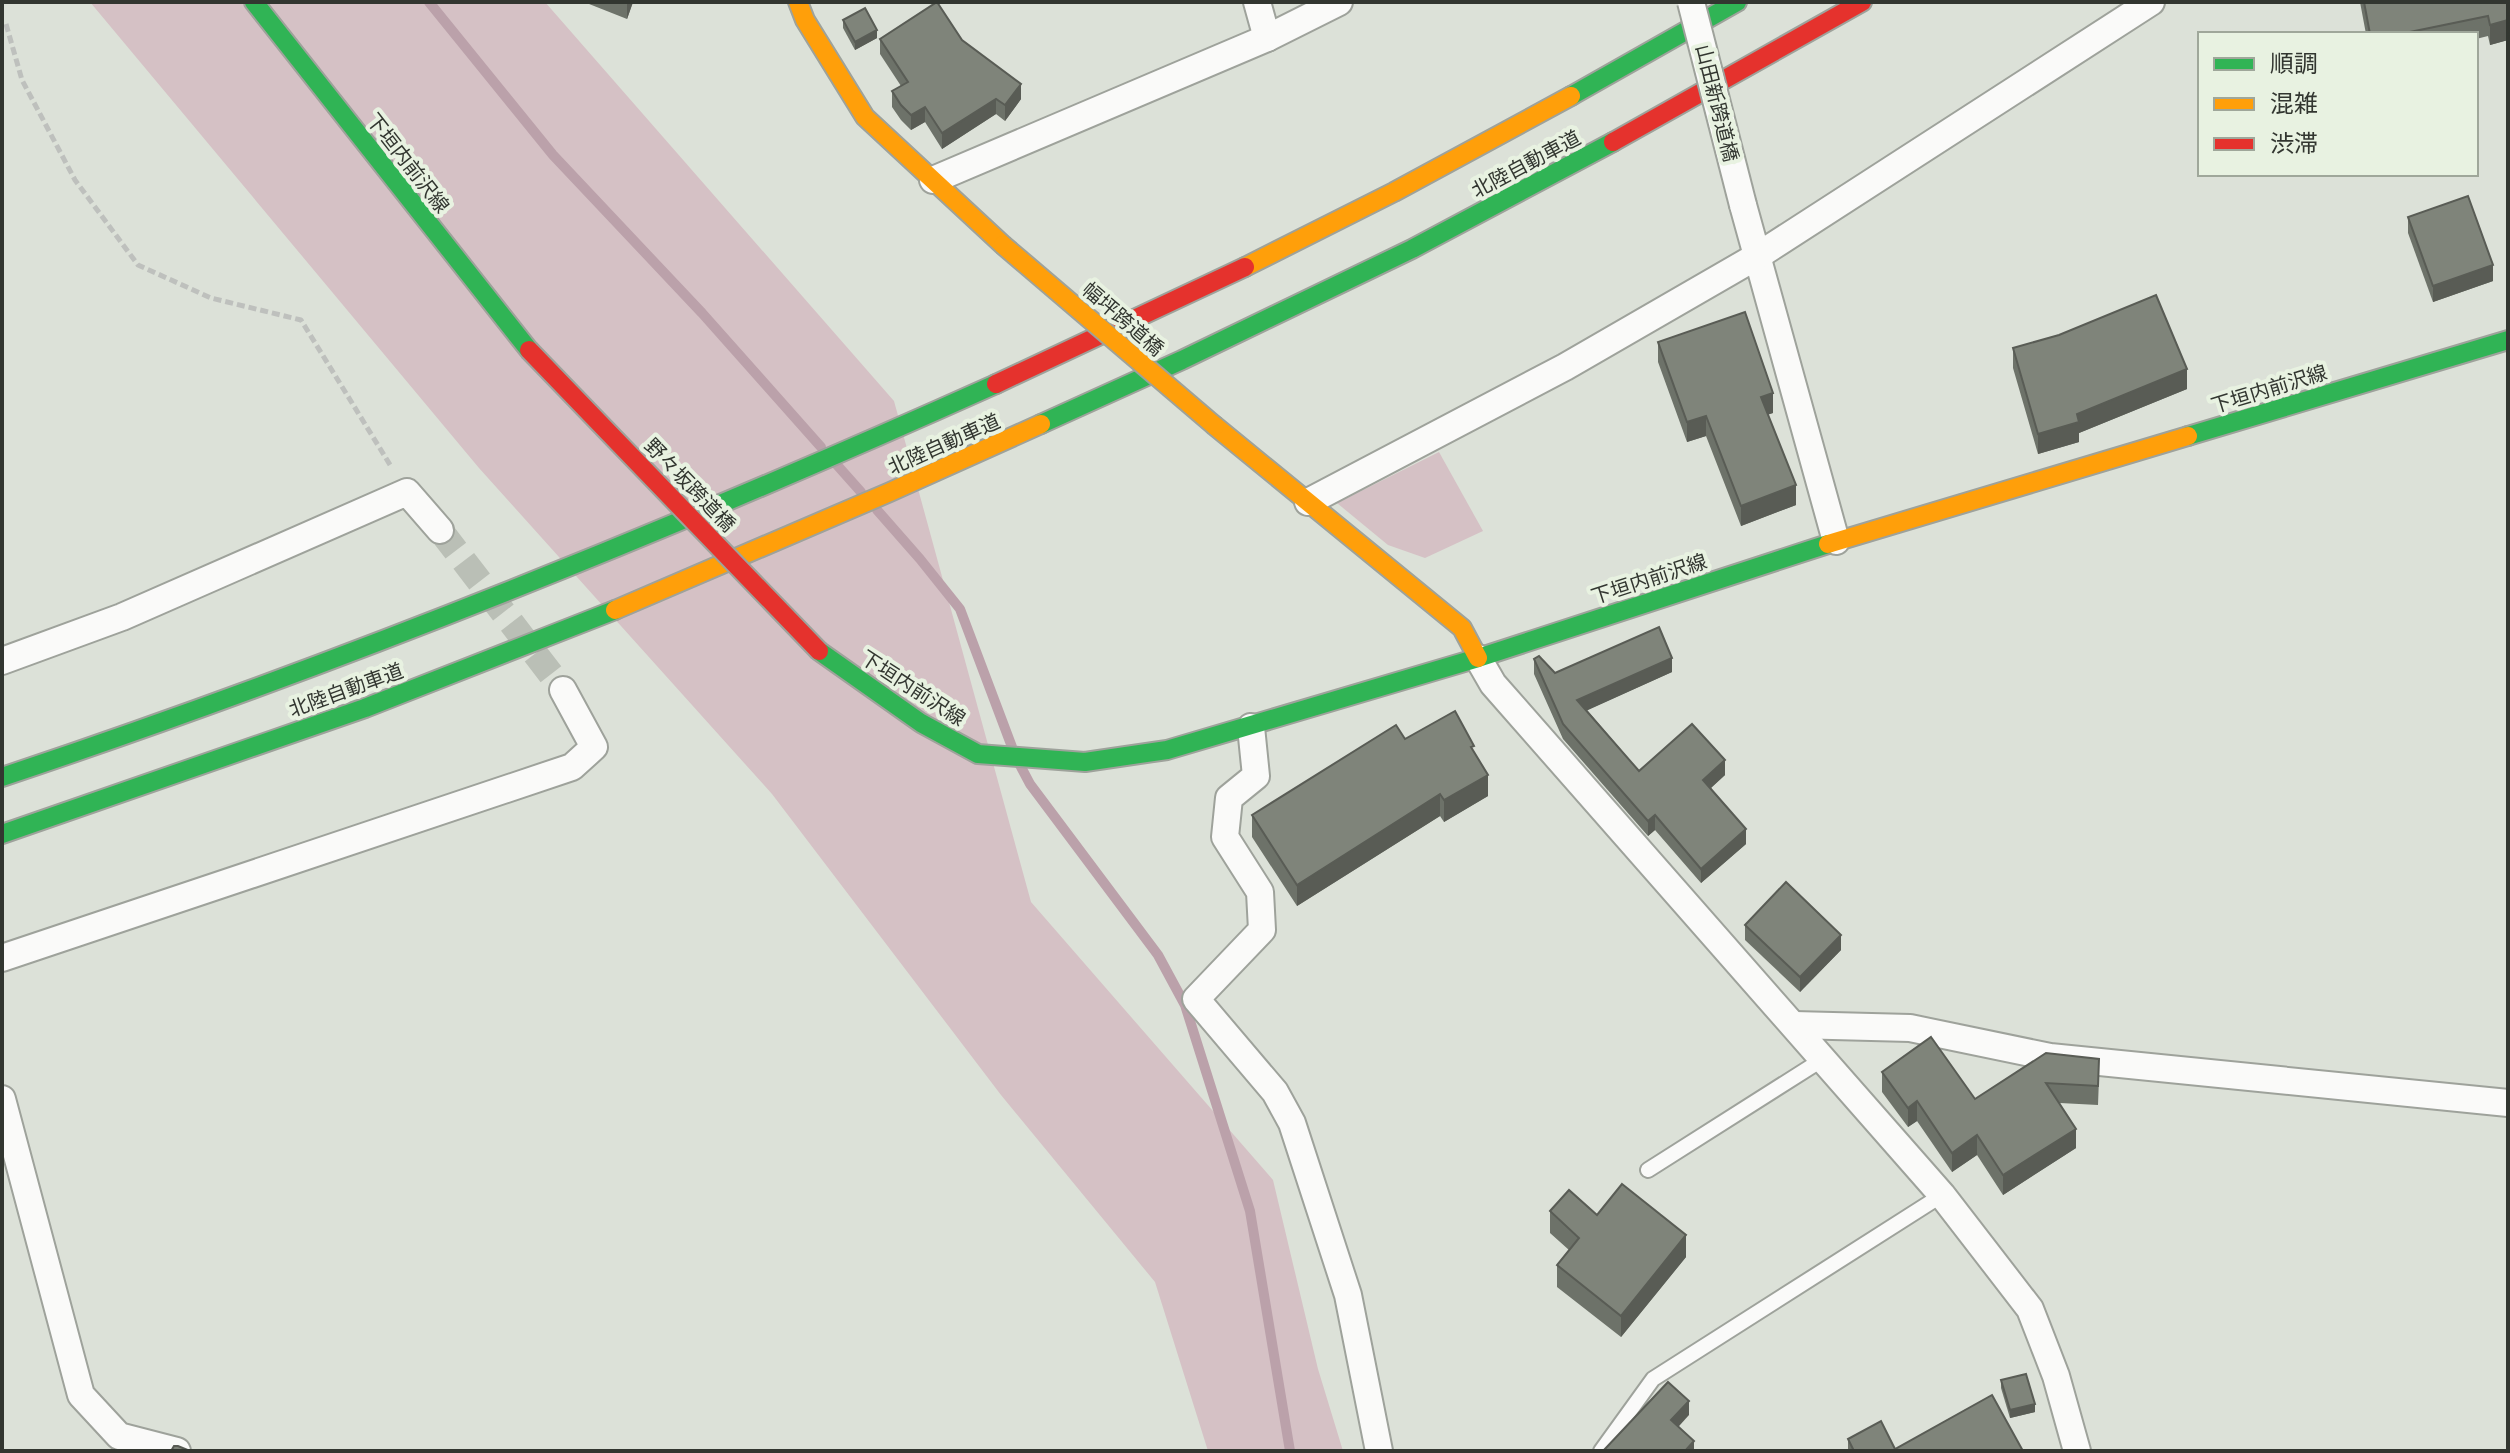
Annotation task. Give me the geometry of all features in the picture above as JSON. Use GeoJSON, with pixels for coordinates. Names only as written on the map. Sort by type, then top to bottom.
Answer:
{"type":"FeatureCollection","features":[{"type":"Feature","properties":{"kind":"main road","name":"下垣内前沢線"},"geometry":{"type":"LineString","coordinates":[[254,2],[529,350]]}},
{"type":"Feature","properties":{"kind":"main road","name":"幅坪跨道橋"},"geometry":{"type":"LineString","coordinates":[[798,2],[805,20],[865,117],[1003,245],[1215,426],[1462,628],[1478,658]]}},
{"type":"Feature","properties":{"kind":"main road","name":"北陸自動車道"},"geometry":{"type":"LineString","coordinates":[[2,777],[322,665],[595,557],[865,444],[1133,321],[1392,192],[1737,2]]}},
{"type":"Feature","properties":{"kind":"main road","name":"北陸自動車道"},"geometry":{"type":"LineString","coordinates":[[2,834],[365,708],[637,601],[904,486],[1182,360],[1412,249],[1665,115],[1862,2]]}},
{"type":"Feature","properties":{"kind":"main road","name":"下垣内前沢線"},"geometry":{"type":"LineString","coordinates":[[819,651],[921,723],[978,754],[1085,762],[1167,750],[1478,658],[1836,541],[2508,340]]}},
{"type":"Feature","properties":{"kind":"main road","name":"野々坂跨道橋"},"geometry":{"type":"LineString","coordinates":[[529,350],[819,651]]}},
{"type":"Feature","properties":{"kind":"street"},"geometry":{"type":"LineString","coordinates":[[1257,2],[1267,38]]}},
{"type":"Feature","properties":{"kind":"street"},"geometry":{"type":"LineString","coordinates":[[933,180],[1267,38],[1339,2]]}},
{"type":"Feature","properties":{"kind":"street","name":"山田新跨道橋"},"geometry":{"type":"LineString","coordinates":[[1691,2],[1743,205],[1836,541]]}},
{"type":"Feature","properties":{"kind":"street"},"geometry":{"type":"LineString","coordinates":[[1308,502],[1565,367],[1759,255],[2151,2]]}},
{"type":"Feature","properties":{"kind":"street"},"geometry":{"type":"LineString","coordinates":[[2,661],[122,617],[407,492],[440,530]]}},
{"type":"Feature","properties":{"kind":"street"},"geometry":{"type":"LineString","coordinates":[[1478,658],[1493,684],[1942,1195],[2030,1309],[2056,1376],[2077,1451]]}},
{"type":"Feature","properties":{"kind":"street"},"geometry":{"type":"LineString","coordinates":[[2,958],[572,767],[594,747],[563,690]]}},
{"type":"Feature","properties":{"kind":"street"},"geometry":{"type":"LineString","coordinates":[[1251,727],[1256,776],[1229,798],[1225,837],[1260,892],[1262,930],[1196,999],[1275,1092],[1292,1123],[1348,1295],[1379,1451]]}},
{"type":"Feature","properties":{"kind":"street"},"geometry":{"type":"LineString","coordinates":[[1794,1025],[1910,1028],[2050,1057],[2508,1103]]}},
{"type":"Feature","properties":{"kind":"street"},"geometry":{"type":"LineString","coordinates":[[2,1099],[81,1395],[119,1436],[177,1451]]}},
{"type":"Feature","properties":{"kind":"lane"},"geometry":{"type":"LineString","coordinates":[[1648,1170],[1823,1059]]}},
{"type":"Feature","properties":{"kind":"lane"},"geometry":{"type":"LineString","coordinates":[[1601,1451],[1653,1379],[1942,1195]]}},
{"type":"Feature","properties":{"kind":"path"},"geometry":{"type":"LineString","coordinates":[[6,24],[22,80],[75,180],[138,265],[211,298],[301,320],[407,492]]}},
{"type":"Feature","properties":{"kind":"shaded area"},"geometry":{"type":"Polygon","coordinates":[[[90,2],[545,2],[894,401],[1031,902],[1273,1180],[1318,1369],[1343,1451],[1208,1451],[1155,1282],[1001,1095],[772,794],[479,468],[90,2]]]}},
{"type":"Feature","properties":{"kind":"shaded area"},"geometry":{"type":"Polygon","coordinates":[[[1439,452],[1483,531],[1425,558],[1388,545],[1337,503],[1439,452]]]}},
{"type":"Feature","properties":{"kind":"building"},"geometry":{"type":"Polygon","coordinates":[[[937,2],[962,40],[1021,84],[1005,105],[996,99],[942,133],[925,107],[911,115],[901,105],[892,91],[908,82],[880,39],[937,2]]]}},
{"type":"Feature","properties":{"kind":"building"},"geometry":{"type":"Polygon","coordinates":[[[2364,2],[2508,2],[2508,20],[2490,25],[2488,16],[2410,32],[2370,32],[2364,2]]]}},
{"type":"Feature","properties":{"kind":"building"},"geometry":{"type":"Polygon","coordinates":[[[865,8],[877,30],[855,42],[843,20],[865,8]]]}},
{"type":"Feature","properties":{"kind":"building"},"geometry":{"type":"Polygon","coordinates":[[[2468,196],[2493,265],[2433,286],[2408,217],[2468,196]]]}},
{"type":"Feature","properties":{"kind":"building"},"geometry":{"type":"Polygon","coordinates":[[[2156,295],[2187,369],[2077,414],[2079,422],[2038,434],[2013,348],[2059,335],[2156,295]]]}},
{"type":"Feature","properties":{"kind":"building"},"geometry":{"type":"Polygon","coordinates":[[[1745,312],[1773,393],[1761,397],[1796,485],[1741,506],[1706,416],[1687,422],[1658,342],[1745,312]]]}},
{"type":"Feature","properties":{"kind":"building"},"geometry":{"type":"Polygon","coordinates":[[[1659,627],[1672,658],[1577,700],[1639,771],[1692,724],[1725,760],[1703,780],[1746,829],[1701,869],[1655,815],[1648,821],[1563,724],[1534,659],[1539,656],[1555,673],[1659,627]]]}},
{"type":"Feature","properties":{"kind":"building"},"geometry":{"type":"Polygon","coordinates":[[[1455,711],[1488,775],[1444,800],[1440,794],[1297,885],[1252,815],[1396,725],[1405,739],[1455,711]]]}},
{"type":"Feature","properties":{"kind":"building"},"geometry":{"type":"Polygon","coordinates":[[[1786,882],[1841,935],[1800,977],[1745,925],[1786,882]]]}},
{"type":"Feature","properties":{"kind":"building"},"geometry":{"type":"Polygon","coordinates":[[[1931,1037],[1975,1099],[2046,1053],[2099,1059],[2098,1086],[2046,1083],[2076,1129],[2003,1175],[1977,1135],[1952,1153],[1917,1101],[1908,1108],[1882,1072],[1931,1037]]]}},
{"type":"Feature","properties":{"kind":"building"},"geometry":{"type":"Polygon","coordinates":[[[1622,1184],[1686,1235],[1621,1316],[1557,1265],[1579,1238],[1550,1211],[1569,1190],[1597,1215],[1622,1184]]]}},
{"type":"Feature","properties":{"kind":"building"},"geometry":{"type":"Polygon","coordinates":[[[2026,1374],[2035,1404],[2010,1410],[2001,1380],[2026,1374]]]}},
{"type":"Feature","properties":{"kind":"building"},"geometry":{"type":"Polygon","coordinates":[[[1668,1382],[1689,1401],[1671,1420],[1694,1441],[1685,1451],[1603,1451],[1668,1382]]]}},
{"type":"Feature","properties":{"kind":"building"},"geometry":{"type":"Polygon","coordinates":[[[1992,1395],[2023,1451],[1854,1451],[1848,1439],[1881,1421],[1895,1449],[1992,1395]]]}},
{"type":"Feature","properties":{"kind":"building"},"geometry":{"type":"Polygon","coordinates":[[[178,1446],[190,1451],[171,1451],[178,1446]]]}},
{"type":"Feature","properties":{"kind":"waterway"},"geometry":{"type":"LineString","coordinates":[[429,2],[553,155],[702,313],[821,447]]}},
{"type":"Feature","properties":{"kind":"waterway"},"geometry":{"type":"LineString","coordinates":[[837,465],[861,492]]}},
{"type":"Feature","properties":{"kind":"waterway"},"geometry":{"type":"LineString","coordinates":[[877,510],[960,609],[1012,747]]}},
{"type":"Feature","properties":{"kind":"waterway"},"geometry":{"type":"LineString","coordinates":[[1020,765],[1030,784],[1158,955],[1185,1005],[1250,1211],[1290,1451]]}},
{"type":"Feature","properties":{"kind":"tunnel"},"geometry":{"type":"LineString","coordinates":[[440,530],[563,690]]}},
{"type":"Feature","properties":{"kind":"traffic: fast"},"geometry":{"type":"LineString","coordinates":[[254,2],[529,350]]}},
{"type":"Feature","properties":{"kind":"traffic: fast"},"geometry":{"type":"LineString","coordinates":[[1571,96],[1737,2]]}},
{"type":"Feature","properties":{"kind":"traffic: fast"},"geometry":{"type":"LineString","coordinates":[[1041,424],[1412,249],[1613,142]]}},
{"type":"Feature","properties":{"kind":"traffic: fast"},"geometry":{"type":"LineString","coordinates":[[2188,436],[2508,340]]}},
{"type":"Feature","properties":{"kind":"traffic: fast"},"geometry":{"type":"LineString","coordinates":[[2,777],[254,688],[504,593],[751,491],[996,384]]}},
{"type":"Feature","properties":{"kind":"traffic: fast"},"geometry":{"type":"LineString","coordinates":[[819,651],[921,723],[978,754],[1085,762],[1167,750],[1478,658],[1828,544]]}},
{"type":"Feature","properties":{"kind":"traffic: fast"},"geometry":{"type":"LineString","coordinates":[[2,834],[365,708],[615,610]]}},
{"type":"Feature","properties":{"kind":"traffic: slow"},"geometry":{"type":"LineString","coordinates":[[798,2],[805,20],[865,117],[1003,245]]}},
{"type":"Feature","properties":{"kind":"traffic: slow"},"geometry":{"type":"LineString","coordinates":[[1245,267],[1394,192],[1571,96]]}},
{"type":"Feature","properties":{"kind":"traffic: slow"},"geometry":{"type":"LineString","coordinates":[[1003,245],[1215,426]]}},
{"type":"Feature","properties":{"kind":"traffic: slow"},"geometry":{"type":"LineString","coordinates":[[615,610],[1041,424]]}},
{"type":"Feature","properties":{"kind":"traffic: slow"},"geometry":{"type":"LineString","coordinates":[[1215,426],[1462,628],[1478,658]]}},
{"type":"Feature","properties":{"kind":"traffic: slow"},"geometry":{"type":"LineString","coordinates":[[1828,544],[2188,436]]}},
{"type":"Feature","properties":{"kind":"traffic: jam"},"geometry":{"type":"LineString","coordinates":[[1613,142],[1862,2]]}},
{"type":"Feature","properties":{"kind":"traffic: jam"},"geometry":{"type":"LineString","coordinates":[[996,384],[1245,267]]}},
{"type":"Feature","properties":{"kind":"traffic: jam"},"geometry":{"type":"LineString","coordinates":[[529,350],[819,651]]}}]}
